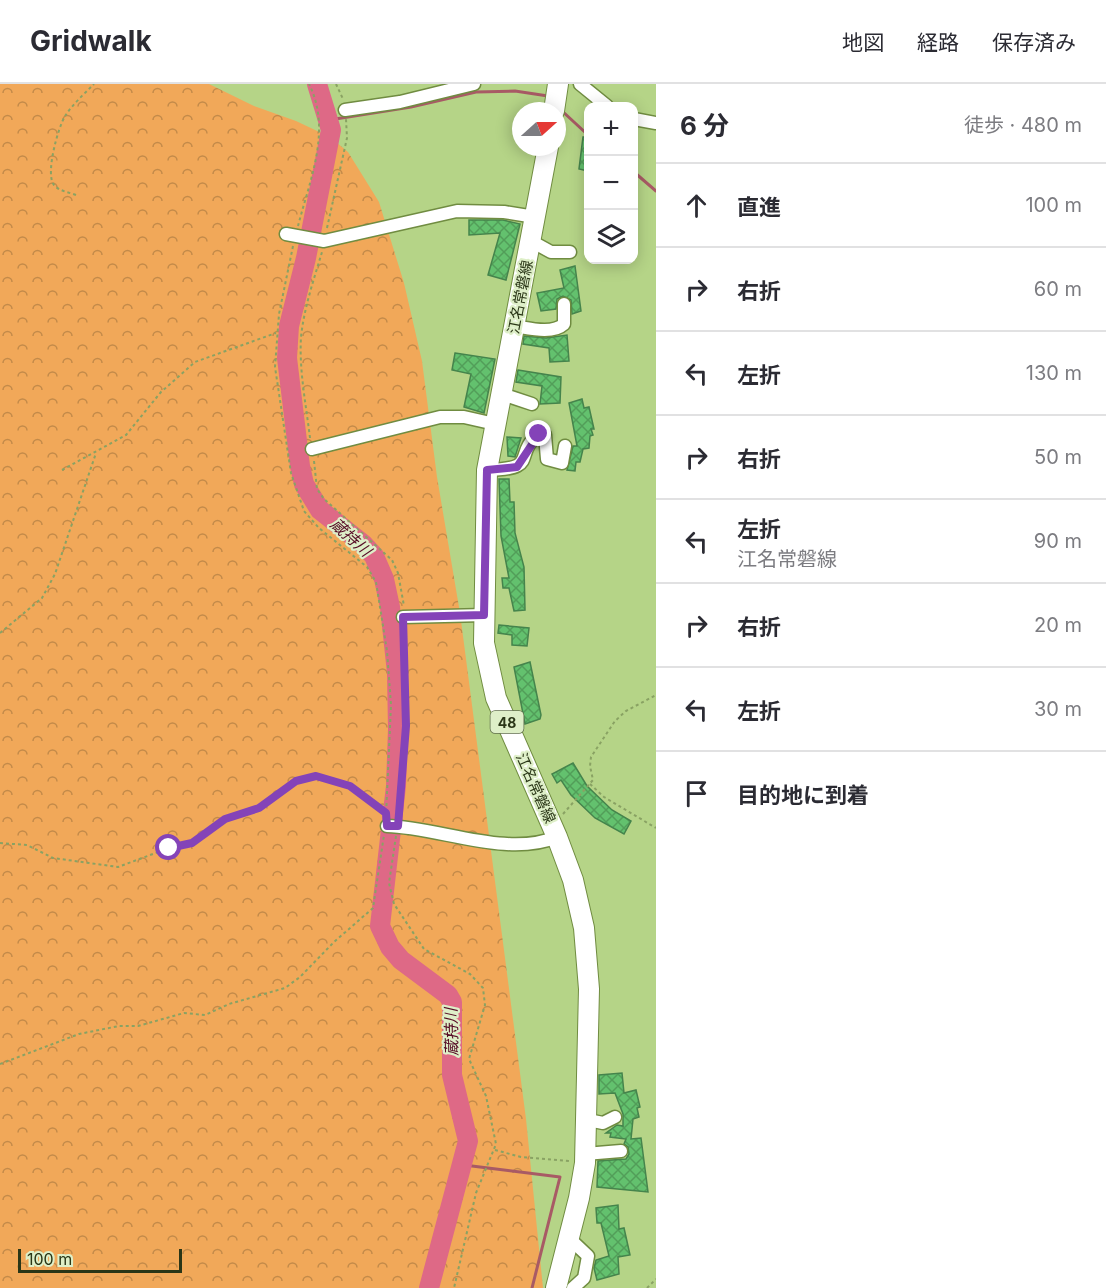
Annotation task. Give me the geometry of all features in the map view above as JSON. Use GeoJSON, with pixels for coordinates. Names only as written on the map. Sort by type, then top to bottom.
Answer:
{"type":"FeatureCollection","features":[{"type":"Feature","properties":{"kind":"main road","name":"江名常磐線"},"geometry":{"type":"LineString","coordinates":[[546,156],[487,470],[484,643],[496,698],[555,830],[573,880],[584,928],[589,989],[588,1120],[585,1158],[570,1239],[556,1288]]}},
{"type":"Feature","properties":{"kind":"street"},"geometry":{"type":"LineString","coordinates":[[345,110],[400,102],[474,84]]}},
{"type":"Feature","properties":{"kind":"street"},"geometry":{"type":"LineString","coordinates":[[580,84],[602,102]]}},
{"type":"Feature","properties":{"kind":"street"},"geometry":{"type":"LineString","coordinates":[[638,120],[656,123]]}},
{"type":"Feature","properties":{"kind":"street"},"geometry":{"type":"LineString","coordinates":[[291,235],[324,241],[458,211],[534,217]]}},
{"type":"Feature","properties":{"kind":"street"},"geometry":{"type":"LineString","coordinates":[[531,241],[551,252],[570,252]]}},
{"type":"Feature","properties":{"kind":"street"},"geometry":{"type":"LineString","coordinates":[[513,326],[550,330],[561,327],[564,324],[564,304]]}},
{"type":"Feature","properties":{"kind":"street"},"geometry":{"type":"LineString","coordinates":[[502,394],[532,404]]}},
{"type":"Feature","properties":{"kind":"street"},"geometry":{"type":"LineString","coordinates":[[312,449],[440,417],[464,417],[495,424]]}},
{"type":"Feature","properties":{"kind":"street"},"geometry":{"type":"LineString","coordinates":[[487,470],[517,467],[539,434],[545,435],[547,459],[550,462],[562,463],[565,446]]}},
{"type":"Feature","properties":{"kind":"street"},"geometry":{"type":"LineString","coordinates":[[403,617],[484,615]]}},
{"type":"Feature","properties":{"kind":"street"},"geometry":{"type":"LineString","coordinates":[[390,821],[496,842],[546,841],[555,830]]}},
{"type":"Feature","properties":{"kind":"street"},"geometry":{"type":"LineString","coordinates":[[588,1120],[603,1123],[615,1117]]}},
{"type":"Feature","properties":{"kind":"street"},"geometry":{"type":"LineString","coordinates":[[585,1158],[621,1151]]}},
{"type":"Feature","properties":{"kind":"street"},"geometry":{"type":"LineString","coordinates":[[570,1239],[588,1256],[584,1278],[573,1288]]}},
{"type":"Feature","properties":{"kind":"path"},"geometry":{"type":"LineString","coordinates":[[76,195],[52,183],[50,176],[52,159],[65,115],[93,84]]}},
{"type":"Feature","properties":{"kind":"path"},"geometry":{"type":"LineString","coordinates":[[309,84],[319,109],[321,129],[291,235],[276,333],[275,368],[291,473],[298,499],[315,524],[367,567],[376,582],[387,651],[391,705],[389,884],[391,899],[424,948],[478,980],[486,995],[469,1059],[470,1066],[486,1096],[495,1150],[476,1193],[454,1288]]}},
{"type":"Feature","properties":{"kind":"path"},"geometry":{"type":"LineString","coordinates":[[0,1064],[80,1034],[119,1026],[138,1026],[184,1012],[205,1015],[292,984],[373,908],[406,726],[404,600],[392,560],[324,499],[317,489],[301,366],[304,313],[324,241],[347,138],[345,110],[336,84]]}},
{"type":"Feature","properties":{"kind":"path"},"geometry":{"type":"LineString","coordinates":[[62,470],[126,435],[161,392],[195,362],[276,333]]}},
{"type":"Feature","properties":{"kind":"path"},"geometry":{"type":"LineString","coordinates":[[0,633],[42,598],[55,574],[97,452]]}},
{"type":"Feature","properties":{"kind":"path"},"geometry":{"type":"LineString","coordinates":[[555,830],[593,780],[591,758],[615,721],[626,711],[656,695]]}},
{"type":"Feature","properties":{"kind":"path"},"geometry":{"type":"LineString","coordinates":[[0,843],[27,845],[53,858],[118,867],[169,848],[192,843],[225,819],[259,808],[296,781],[316,776],[350,786],[390,821]]}},
{"type":"Feature","properties":{"kind":"path"},"geometry":{"type":"LineString","coordinates":[[590,784],[604,796],[656,828]]}},
{"type":"Feature","properties":{"kind":"path"},"geometry":{"type":"LineString","coordinates":[[495,1150],[521,1156],[585,1158]]}},
{"type":"Feature","properties":{"kind":"path"},"geometry":{"type":"LineString","coordinates":[[647,1288],[656,1278]]}},
{"type":"Feature","properties":{"kind":"green space"},"geometry":{"type":"Polygon","coordinates":[[[0,84],[209,84],[254,106],[296,121],[330,137],[348,152],[379,202],[404,283],[422,361],[437,477],[460,613],[526,1119],[543,1288],[0,1288],[0,84]]]}},
{"type":"Feature","properties":{"kind":"building"},"geometry":{"type":"Polygon","coordinates":[[[583,137],[584,137],[584,170],[579,169],[583,137]]]}},
{"type":"Feature","properties":{"kind":"building"},"geometry":{"type":"Polygon","coordinates":[[[469,220],[503,220],[520,224],[506,280],[488,275],[500,233],[469,235],[469,220]]]}},
{"type":"Feature","properties":{"kind":"building"},"geometry":{"type":"Polygon","coordinates":[[[575,266],[581,311],[572,314],[571,300],[563,296],[557,299],[556,309],[541,311],[537,293],[564,288],[560,270],[575,266]]]}},
{"type":"Feature","properties":{"kind":"building"},"geometry":{"type":"Polygon","coordinates":[[[567,335],[569,361],[550,362],[549,348],[523,344],[524,336],[546,338],[567,335]]]}},
{"type":"Feature","properties":{"kind":"building"},"geometry":{"type":"Polygon","coordinates":[[[455,353],[495,359],[484,413],[464,407],[471,374],[452,370],[455,353]]]}},
{"type":"Feature","properties":{"kind":"building"},"geometry":{"type":"Polygon","coordinates":[[[518,370],[561,377],[560,403],[540,404],[542,386],[516,382],[518,370]]]}},
{"type":"Feature","properties":{"kind":"building"},"geometry":{"type":"Polygon","coordinates":[[[582,399],[584,408],[589,407],[594,429],[591,429],[593,435],[590,436],[589,448],[583,449],[580,462],[576,462],[575,471],[567,470],[573,446],[577,446],[569,403],[582,399]]]}},
{"type":"Feature","properties":{"kind":"building"},"geometry":{"type":"Polygon","coordinates":[[[507,437],[521,438],[515,457],[508,456],[507,437]]]}},
{"type":"Feature","properties":{"kind":"building"},"geometry":{"type":"Polygon","coordinates":[[[499,479],[509,479],[510,502],[514,502],[515,533],[524,567],[525,610],[514,611],[509,588],[503,588],[502,578],[509,578],[501,536],[499,479]]]}},
{"type":"Feature","properties":{"kind":"building"},"geometry":{"type":"Polygon","coordinates":[[[499,625],[529,628],[527,646],[512,645],[512,635],[498,633],[499,625]]]}},
{"type":"Feature","properties":{"kind":"building"},"geometry":{"type":"Polygon","coordinates":[[[530,662],[541,715],[540,719],[525,724],[514,667],[530,662]]]}},
{"type":"Feature","properties":{"kind":"building"},"geometry":{"type":"Polygon","coordinates":[[[573,763],[587,786],[612,810],[631,821],[624,834],[595,818],[571,795],[561,780],[557,783],[552,774],[573,763]]]}},
{"type":"Feature","properties":{"kind":"building"},"geometry":{"type":"Polygon","coordinates":[[[622,1073],[624,1093],[636,1090],[640,1107],[637,1108],[639,1117],[633,1119],[631,1139],[641,1138],[648,1192],[597,1187],[598,1161],[626,1159],[629,1154],[628,1147],[624,1144],[626,1139],[610,1137],[611,1133],[606,1133],[617,1125],[623,1126],[623,1114],[615,1093],[599,1094],[599,1075],[622,1073]]]}},
{"type":"Feature","properties":{"kind":"building"},"geometry":{"type":"Polygon","coordinates":[[[618,1205],[619,1229],[624,1228],[630,1255],[618,1257],[619,1274],[597,1280],[594,1268],[596,1260],[609,1256],[601,1223],[597,1223],[596,1208],[618,1205]]]}},
{"type":"Feature","properties":{"kind":"waterway","name":"蔵持川"},"geometry":{"type":"LineString","coordinates":[[317,84],[331,130],[306,258],[289,326],[287,358],[304,484],[320,510],[363,544],[374,556],[384,579],[390,607],[397,673],[398,729],[396,786],[380,926],[390,947],[401,960],[448,995],[452,1002],[452,1075],[468,1141],[429,1288]]}},
{"type":"Feature","properties":{"kind":"waterway"},"geometry":{"type":"LineString","coordinates":[[329,120],[411,107],[476,92],[515,91],[548,96]]}},
{"type":"Feature","properties":{"kind":"waterway"},"geometry":{"type":"LineString","coordinates":[[566,115],[584,131]]}},
{"type":"Feature","properties":{"kind":"waterway"},"geometry":{"type":"LineString","coordinates":[[638,175],[656,191]]}},
{"type":"Feature","properties":{"kind":"waterway"},"geometry":{"type":"LineString","coordinates":[[464,1165],[560,1177],[532,1288]]}},
{"type":"Feature","properties":{"kind":"route"},"geometry":{"type":"LineString","coordinates":[[169,848],[192,843],[225,819],[259,808],[296,781],[316,776],[326,777],[350,786],[386,813],[387,826],[398,826],[406,726],[402,647],[403,617],[484,615],[487,470],[507,470],[517,467],[521,464],[536,435],[539,434]]}}]}
